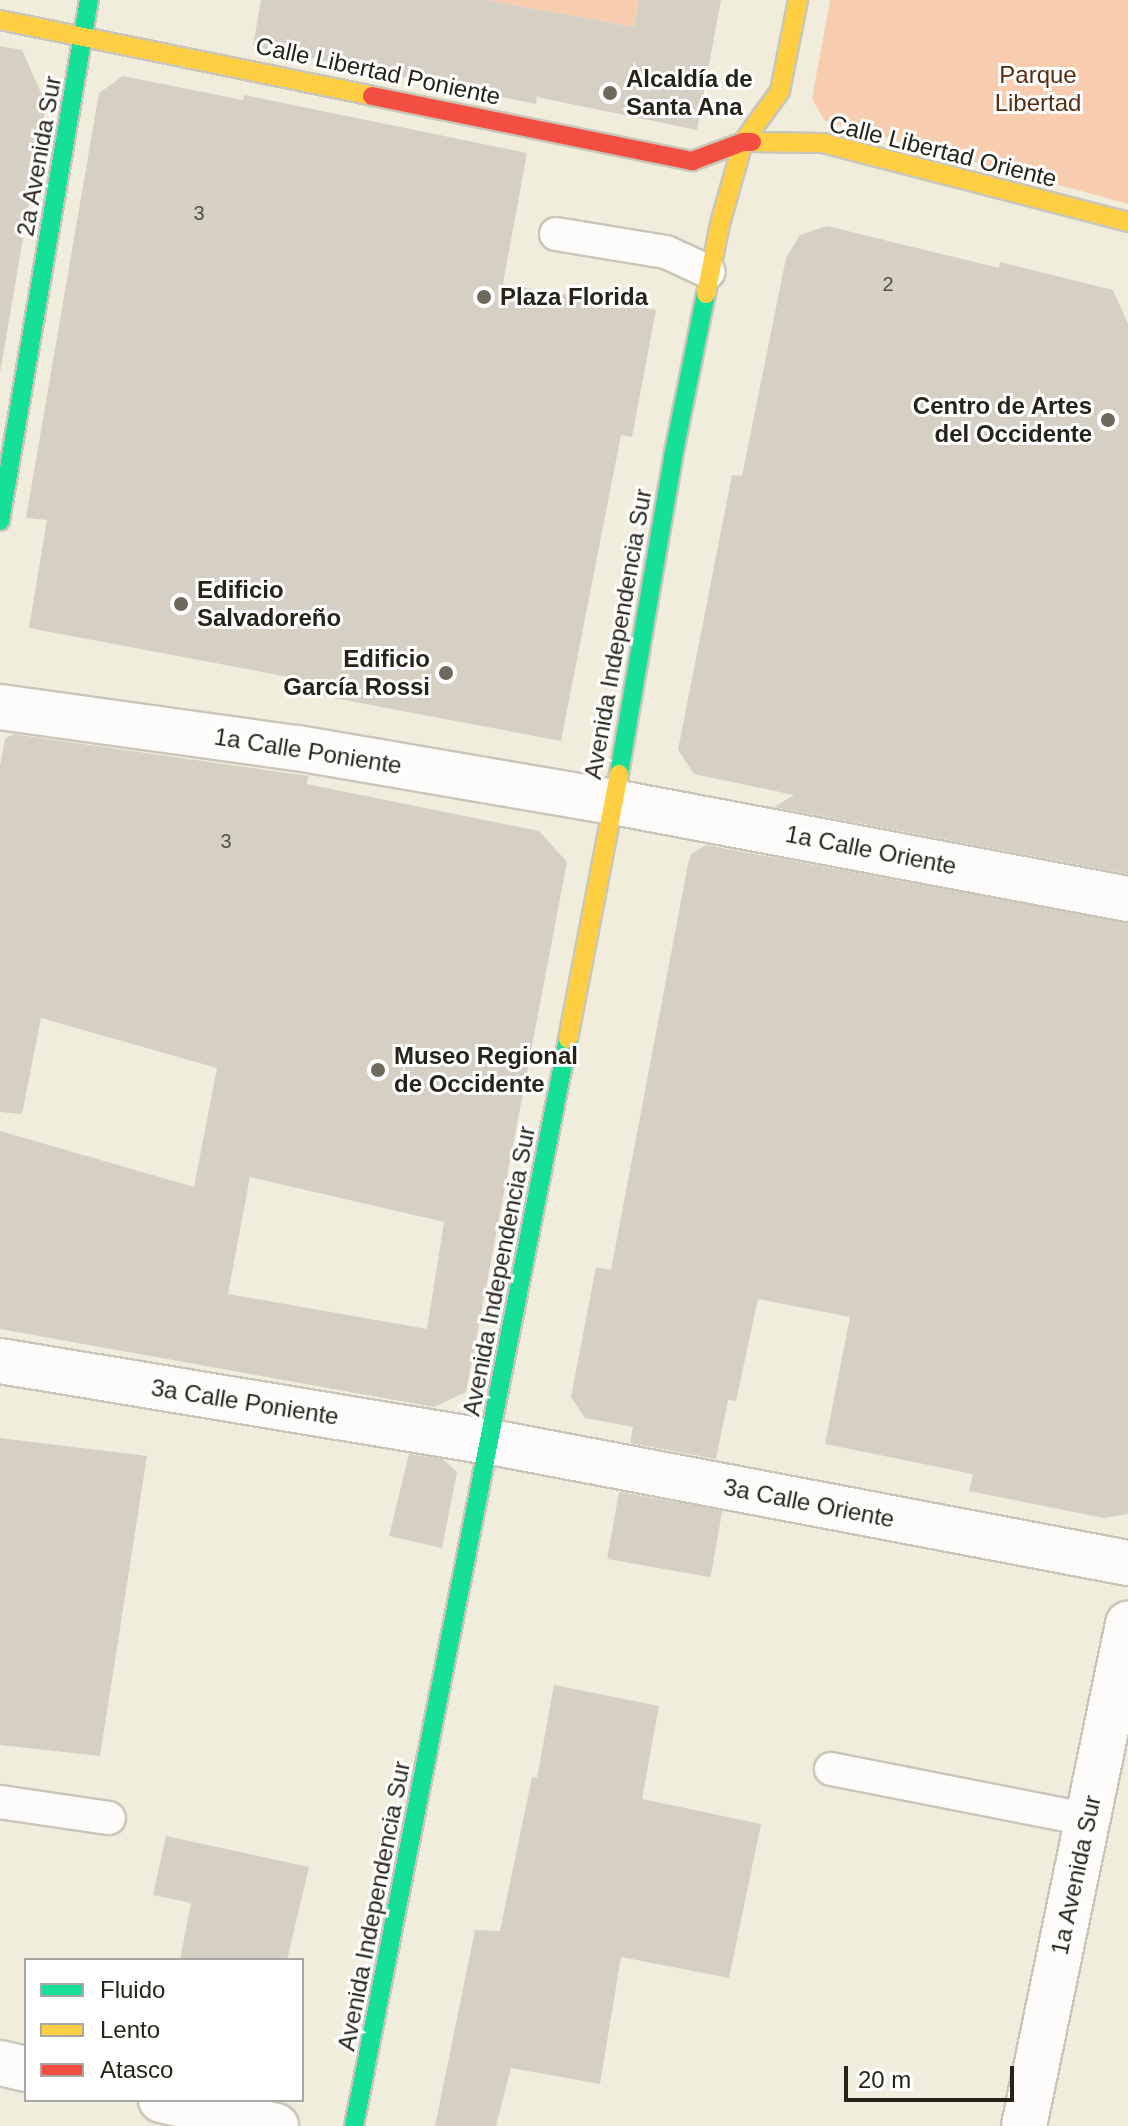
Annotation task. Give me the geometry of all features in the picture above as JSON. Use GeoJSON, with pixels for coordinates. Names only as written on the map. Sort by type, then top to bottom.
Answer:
{"type":"FeatureCollection","features":[{"type":"Feature","properties":{"kind":"main road","name":"2a Avenida Sur"},"geometry":{"type":"LineString","coordinates":[[0,521],[89,0]]}},
{"type":"Feature","properties":{"kind":"main road"},"geometry":{"type":"LineString","coordinates":[[743,142],[780,91],[798,0]]}},
{"type":"Feature","properties":{"kind":"main road","name":"Calle Libertad Poniente"},"geometry":{"type":"LineString","coordinates":[[0,20],[692,161],[743,142]]}},
{"type":"Feature","properties":{"kind":"main road","name":"Calle Libertad Oriente"},"geometry":{"type":"LineString","coordinates":[[743,142],[823,143],[1128,222]]}},
{"type":"Feature","properties":{"kind":"main road","name":"Avenida Independencia Sur"},"geometry":{"type":"LineString","coordinates":[[354,2126],[491,1442],[614,802],[673,457],[709,272],[743,142]]}},
{"type":"Feature","properties":{"kind":"street","name":"1a Calle Poniente"},"geometry":{"type":"LineString","coordinates":[[0,707],[297,748],[614,802]]}},
{"type":"Feature","properties":{"kind":"street","name":"1a Calle Oriente"},"geometry":{"type":"LineString","coordinates":[[614,802],[1128,899]]}},
{"type":"Feature","properties":{"kind":"street","name":"3a Calle Poniente"},"geometry":{"type":"LineString","coordinates":[[0,1361],[491,1442]]}},
{"type":"Feature","properties":{"kind":"street","name":"3a Calle Oriente"},"geometry":{"type":"LineString","coordinates":[[491,1442],[1128,1563]]}},
{"type":"Feature","properties":{"kind":"street","name":"1a Avenida Sur"},"geometry":{"type":"LineString","coordinates":[[1024,2126],[1128,1624]]}},
{"type":"Feature","properties":{"kind":"street"},"geometry":{"type":"LineString","coordinates":[[0,2063],[24,2069]]}},
{"type":"Feature","properties":{"kind":"street"},"geometry":{"type":"LineString","coordinates":[[170,2102],[276,2126]]}},
{"type":"Feature","properties":{"kind":"lane"},"geometry":{"type":"LineString","coordinates":[[556,234],[666,252],[709,272]]}},
{"type":"Feature","properties":{"kind":"lane"},"geometry":{"type":"LineString","coordinates":[[831,1769],[1087,1819]]}},
{"type":"Feature","properties":{"kind":"lane"},"geometry":{"type":"LineString","coordinates":[[0,1802],[109,1818]]}},
{"type":"Feature","properties":{"kind":"green space"},"geometry":{"type":"Polygon","coordinates":[[[486,0],[639,0],[634,27],[486,0]]]}},
{"type":"Feature","properties":{"kind":"green space","name":"Parque Libertad"},"geometry":{"type":"Polygon","coordinates":[[[830,0],[1128,0],[1128,204],[825,121],[812,99],[830,0]]]}},
{"type":"Feature","properties":{"kind":"building","name":"Alcaldía de Santa Ana"},"geometry":{"type":"Polygon","coordinates":[[[261,0],[486,0],[634,27],[639,0],[721,0],[697,130],[537,97],[536,104],[253,46],[261,0]]]}},
{"type":"Feature","properties":{"kind":"building"},"geometry":{"type":"Polygon","coordinates":[[[0,46],[22,50],[46,104],[0,373],[0,46]]]}},
{"type":"Feature","properties":{"kind":"building"},"geometry":{"type":"Polygon","coordinates":[[[123,76],[243,100],[244,95],[527,153],[503,284],[656,310],[632,437],[621,435],[561,741],[312,694],[315,682],[29,628],[47,520],[26,518],[99,93],[123,76]]]}},
{"type":"Feature","properties":{"kind":"building"},"geometry":{"type":"Polygon","coordinates":[[[827,226],[999,268],[1000,262],[1113,290],[1128,324],[1128,874],[774,807],[794,795],[694,774],[678,750],[732,475],[742,476],[786,258],[800,235],[827,226]]]}},
{"type":"Feature","properties":{"kind":"building"},"geometry":{"type":"Polygon","coordinates":[[[13,734],[308,776],[307,784],[539,831],[567,862],[466,1392],[434,1407],[0,1329],[0,1131],[194,1187],[217,1068],[41,1018],[22,1114],[0,1112],[0,766],[5,739],[13,734]],[[250,1177],[228,1294],[427,1329],[444,1222],[250,1177]]]}},
{"type":"Feature","properties":{"kind":"building"},"geometry":{"type":"Polygon","coordinates":[[[706,845],[1128,923],[1128,1514],[1104,1518],[969,1491],[973,1474],[825,1444],[850,1317],[758,1299],[736,1401],[728,1400],[716,1459],[630,1443],[633,1427],[585,1418],[571,1397],[596,1267],[611,1270],[688,864],[691,854],[706,845]]]}},
{"type":"Feature","properties":{"kind":"building"},"geometry":{"type":"Polygon","coordinates":[[[0,1438],[147,1456],[100,1756],[0,1745],[0,1438]]]}},
{"type":"Feature","properties":{"kind":"building"},"geometry":{"type":"Polygon","coordinates":[[[409,1454],[443,1459],[457,1472],[442,1548],[389,1536],[409,1454]]]}},
{"type":"Feature","properties":{"kind":"building"},"geometry":{"type":"Polygon","coordinates":[[[619,1492],[722,1510],[711,1577],[607,1559],[619,1492]]]}},
{"type":"Feature","properties":{"kind":"building"},"geometry":{"type":"Polygon","coordinates":[[[554,1685],[659,1706],[642,1799],[761,1824],[729,1978],[621,1957],[600,2084],[511,2068],[496,2126],[435,2126],[475,1930],[500,1931],[532,1777],[537,1778],[554,1685]]]}},
{"type":"Feature","properties":{"kind":"building"},"geometry":{"type":"Polygon","coordinates":[[[166,1836],[309,1867],[287,1958],[180,1958],[191,1903],[153,1895],[166,1836]]]}},
{"type":"Feature","properties":{"kind":"traffic: fast"},"geometry":{"type":"LineString","coordinates":[[0,521],[89,0]]}},
{"type":"Feature","properties":{"kind":"traffic: fast"},"geometry":{"type":"LineString","coordinates":[[619,774],[673,457],[706,294]]}},
{"type":"Feature","properties":{"kind":"traffic: fast"},"geometry":{"type":"LineString","coordinates":[[354,2126],[568,1039]]}},
{"type":"Feature","properties":{"kind":"traffic: slow"},"geometry":{"type":"LineString","coordinates":[[706,294],[720,224],[743,142],[780,91],[798,0]]}},
{"type":"Feature","properties":{"kind":"traffic: slow"},"geometry":{"type":"LineString","coordinates":[[0,20],[372,96]]}},
{"type":"Feature","properties":{"kind":"traffic: slow"},"geometry":{"type":"LineString","coordinates":[[752,142],[823,143],[1128,222]]}},
{"type":"Feature","properties":{"kind":"traffic: slow"},"geometry":{"type":"LineString","coordinates":[[568,1039],[619,774]]}},
{"type":"Feature","properties":{"kind":"traffic: jam"},"geometry":{"type":"LineString","coordinates":[[372,96],[692,161],[743,142],[752,142]]}},
{"type":"Feature","properties":{"kind":"place","name":"Alcaldía de Santa Ana"},"geometry":{"type":"Point","coordinates":[610,93]}},
{"type":"Feature","properties":{"kind":"place","name":"Plaza Florida"},"geometry":{"type":"Point","coordinates":[484,297]}},
{"type":"Feature","properties":{"kind":"place","name":"Centro de Artes del Occidente"},"geometry":{"type":"Point","coordinates":[1108,420]}},
{"type":"Feature","properties":{"kind":"place","name":"Edificio Salvadoreño"},"geometry":{"type":"Point","coordinates":[181,604]}},
{"type":"Feature","properties":{"kind":"place","name":"Edificio García Rossi"},"geometry":{"type":"Point","coordinates":[446,673]}},
{"type":"Feature","properties":{"kind":"place","name":"Museo Regional de Occidente"},"geometry":{"type":"Point","coordinates":[378,1070]}}]}
